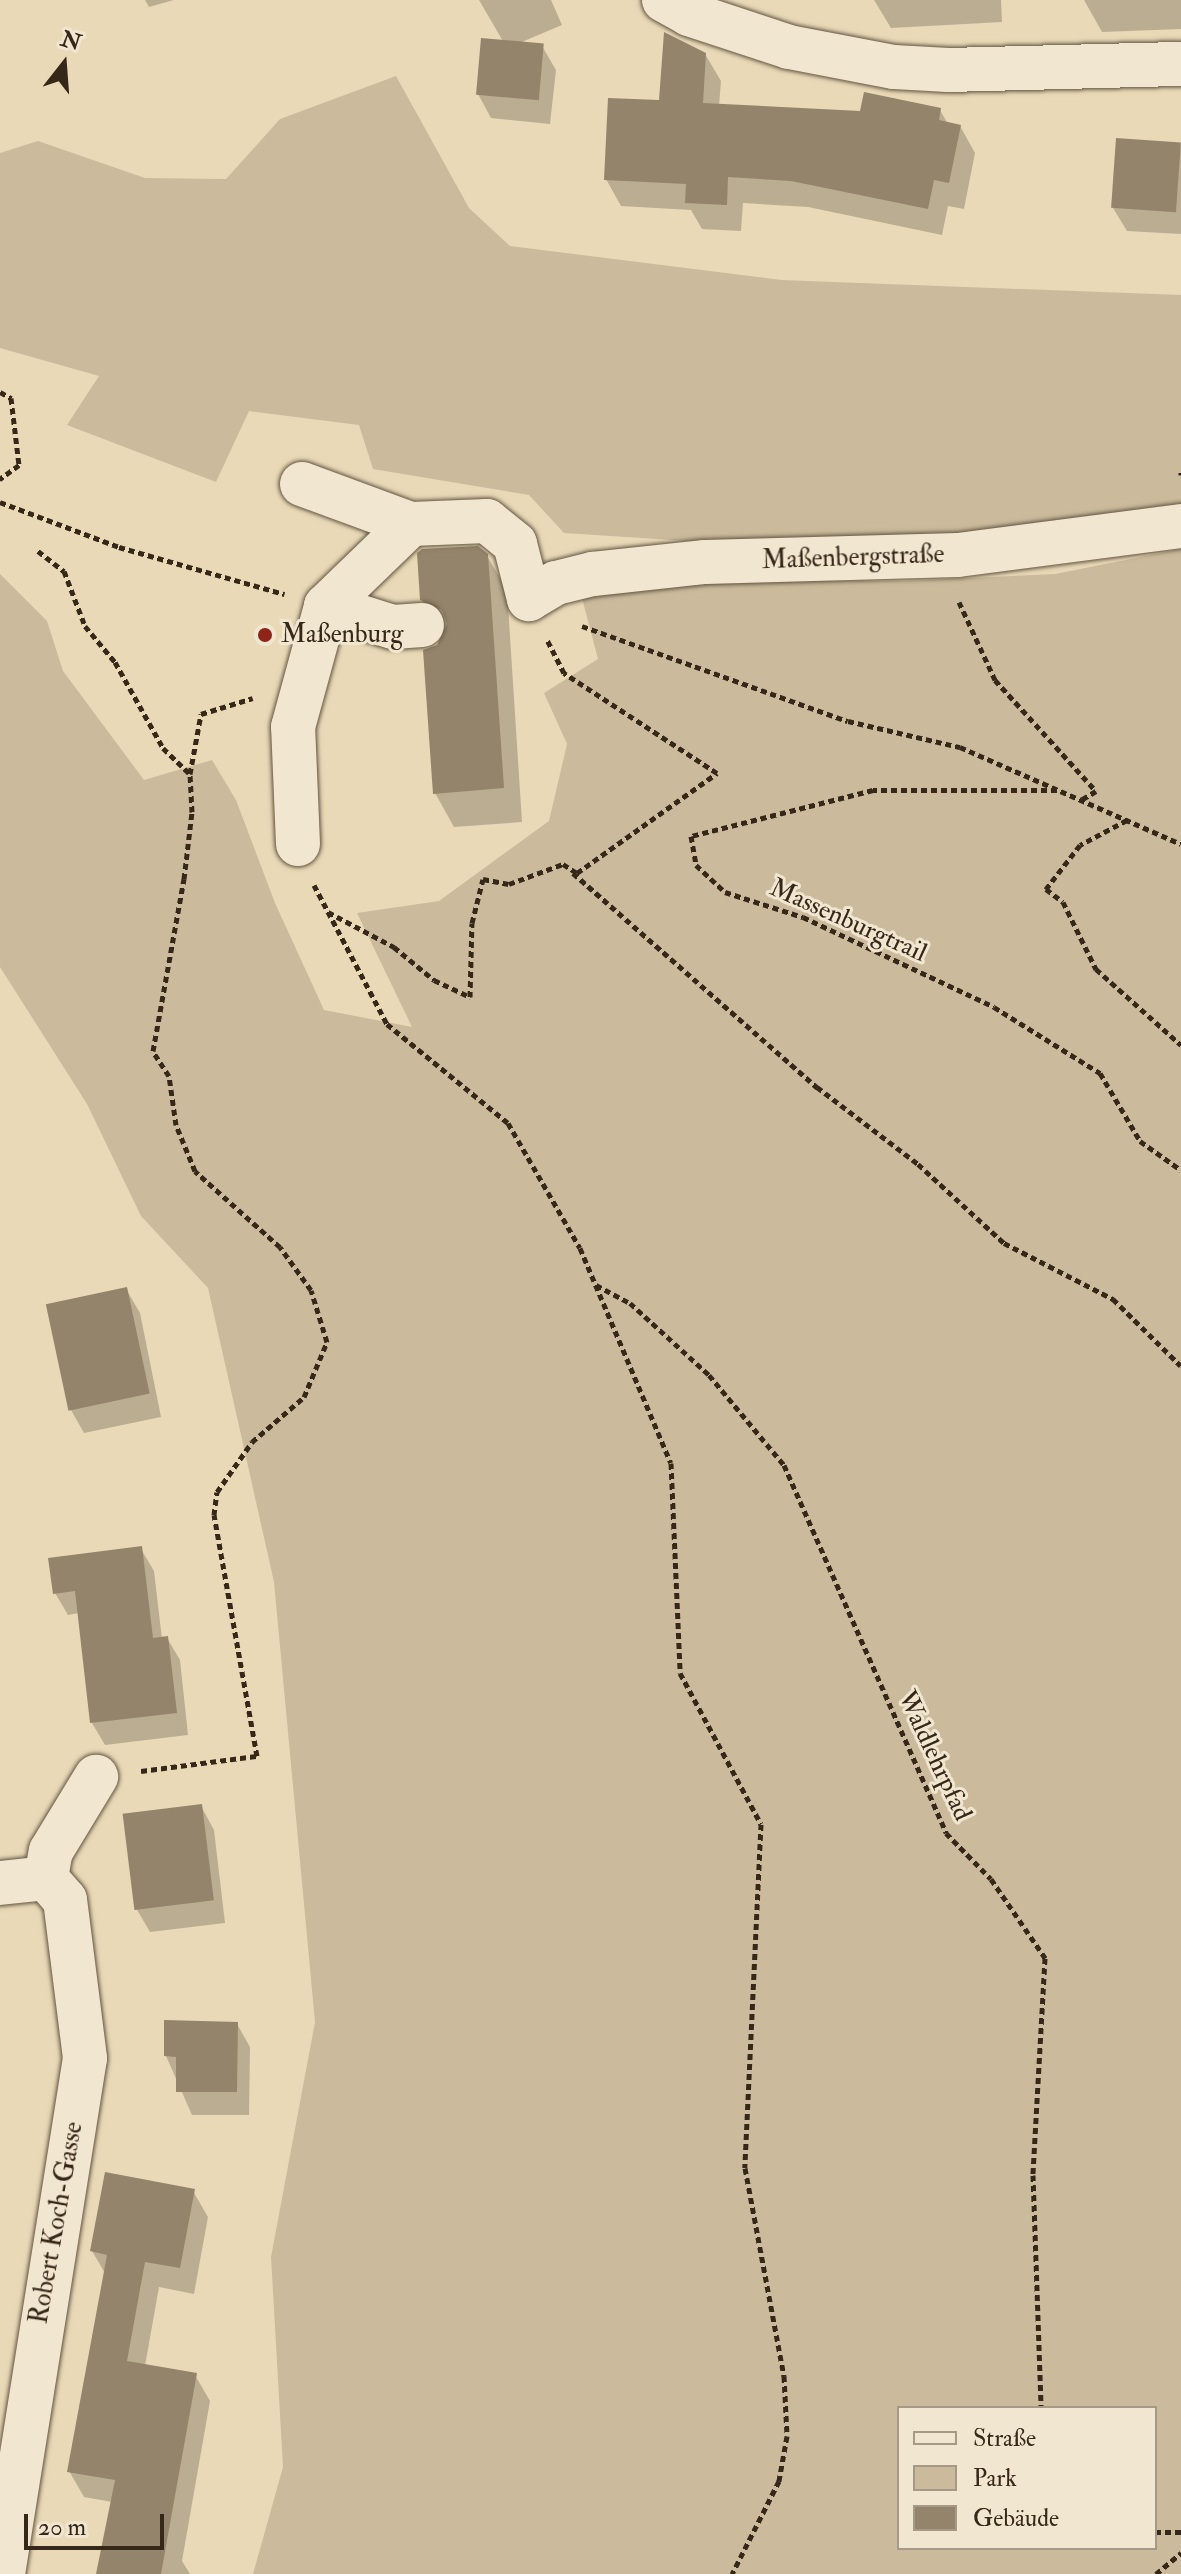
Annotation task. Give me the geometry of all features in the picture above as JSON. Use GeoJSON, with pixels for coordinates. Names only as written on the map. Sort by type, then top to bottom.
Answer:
{"type":"FeatureCollection","features":[{"type":"Feature","properties":{"kind":"street"},"geometry":{"type":"LineString","coordinates":[[664,0],[689,14],[789,47],[894,67],[948,70],[1181,64]]}},
{"type":"Feature","properties":{"kind":"street"},"geometry":{"type":"LineString","coordinates":[[302,484],[411,524],[487,521],[515,544],[530,603]]}},
{"type":"Feature","properties":{"kind":"street"},"geometry":{"type":"LineString","coordinates":[[298,844],[293,727],[326,606],[411,524]]}},
{"type":"Feature","properties":{"kind":"street","name":"Maßenbergstraße"},"geometry":{"type":"LineString","coordinates":[[530,603],[556,583],[607,572],[705,562],[958,555],[1181,526]]}},
{"type":"Feature","properties":{"kind":"street"},"geometry":{"type":"LineString","coordinates":[[326,606],[393,627],[422,625]]}},
{"type":"Feature","properties":{"kind":"street"},"geometry":{"type":"LineString","coordinates":[[0,1883],[46,1878],[51,1851],[96,1777]]}},
{"type":"Feature","properties":{"kind":"street","name":"Robert Koch-Gasse"},"geometry":{"type":"LineString","coordinates":[[3,2574],[85,2058],[65,1900],[46,1878]]}},
{"type":"Feature","properties":{"kind":"path"},"geometry":{"type":"LineString","coordinates":[[0,392],[11,398],[19,465],[0,479]]}},
{"type":"Feature","properties":{"kind":"path"},"geometry":{"type":"LineString","coordinates":[[0,502],[119,547],[326,606]]}},
{"type":"Feature","properties":{"kind":"path"},"geometry":{"type":"LineString","coordinates":[[38,551],[64,571],[85,626],[115,662],[163,748],[190,774]]}},
{"type":"Feature","properties":{"kind":"path"},"geometry":{"type":"LineString","coordinates":[[958,555],[953,584],[973,637],[995,680],[1096,791],[1080,800]]}},
{"type":"Feature","properties":{"kind":"path"},"geometry":{"type":"LineString","coordinates":[[530,603],[727,681],[848,721],[960,747],[1181,844]]}},
{"type":"Feature","properties":{"kind":"path"},"geometry":{"type":"LineString","coordinates":[[530,603],[564,673],[717,773],[577,873],[563,864]]}},
{"type":"Feature","properties":{"kind":"path"},"geometry":{"type":"LineString","coordinates":[[96,1777],[257,1756],[214,1515],[217,1492],[252,1442],[304,1397],[327,1342],[311,1290],[280,1247],[195,1171],[176,1125],[169,1076],[153,1051],[184,879],[192,812],[190,774],[201,714],[250,698],[304,690]]}},
{"type":"Feature","properties":{"kind":"path","name":"Massenburgtrail"},"geometry":{"type":"LineString","coordinates":[[1057,790],[873,790],[691,836],[696,865],[725,892],[803,917],[994,1007],[1100,1073],[1140,1141],[1181,1170]]}},
{"type":"Feature","properties":{"kind":"path"},"geometry":{"type":"LineString","coordinates":[[1128,819],[1080,845],[1046,889],[1063,902],[1096,969],[1181,1045]]}},
{"type":"Feature","properties":{"kind":"path"},"geometry":{"type":"LineString","coordinates":[[298,844],[327,911],[387,1024],[508,1123],[596,1285],[671,1463],[680,1673],[761,1824],[745,2168],[784,2376],[787,2436],[779,2481],[732,2574]]}},
{"type":"Feature","properties":{"kind":"path"},"geometry":{"type":"LineString","coordinates":[[327,911],[394,947],[434,980],[470,997],[472,923],[483,879],[509,884],[563,864]]}},
{"type":"Feature","properties":{"kind":"path"},"geometry":{"type":"LineString","coordinates":[[563,864],[817,1087],[918,1164],[1004,1243],[1113,1299],[1181,1366]]}},
{"type":"Feature","properties":{"kind":"path","name":"Waldlehrpfad"},"geometry":{"type":"LineString","coordinates":[[596,1285],[630,1303],[709,1375],[784,1465],[946,1833],[991,1879],[1045,1958],[1033,2175],[1041,2406]]}},
{"type":"Feature","properties":{"kind":"path"},"geometry":{"type":"LineString","coordinates":[[1157,2532],[1181,2532]]}},
{"type":"Feature","properties":{"kind":"path"},"geometry":{"type":"LineString","coordinates":[[1156,2574],[1181,2553]]}},
{"type":"Feature","properties":{"kind":"green space"},"geometry":{"type":"Polygon","coordinates":[[[396,76],[469,208],[510,246],[781,280],[1181,295],[1181,504],[1004,533],[719,543],[564,533],[529,495],[373,469],[359,425],[249,411],[216,482],[67,425],[99,376],[0,348],[0,153],[38,141],[145,178],[226,179],[280,119],[396,76]]]}},
{"type":"Feature","properties":{"kind":"green space"},"geometry":{"type":"Polygon","coordinates":[[[1181,549],[1181,2574],[253,2574],[283,2467],[271,2257],[315,2022],[274,1582],[208,1288],[141,1216],[87,1104],[0,967],[0,574],[47,621],[63,671],[144,780],[212,760],[236,800],[275,903],[324,1010],[412,1027],[357,913],[439,901],[549,821],[567,744],[544,693],[598,659],[582,598],[674,581],[906,581],[1055,574],[1181,549]]]}},
{"type":"Feature","properties":{"kind":"building"},"geometry":{"type":"Polygon","coordinates":[[[664,32],[706,53],[703,103],[860,111],[864,92],[941,108],[939,120],[961,125],[949,183],[934,180],[928,209],[791,181],[728,177],[727,205],[685,203],[686,184],[604,180],[608,98],[659,100],[664,32]]]}},
{"type":"Feature","properties":{"kind":"building"},"geometry":{"type":"Polygon","coordinates":[[[481,38],[544,43],[539,100],[476,95],[481,38]]]}},
{"type":"Feature","properties":{"kind":"building"},"geometry":{"type":"Polygon","coordinates":[[[1116,138],[1181,143],[1176,212],[1111,208],[1116,138]]]}},
{"type":"Feature","properties":{"kind":"building"},"geometry":{"type":"Polygon","coordinates":[[[478,546],[488,554],[504,788],[433,794],[423,650],[437,645],[447,624],[442,610],[420,600],[417,553],[422,549],[478,546]]]}},
{"type":"Feature","properties":{"kind":"building"},"geometry":{"type":"Polygon","coordinates":[[[127,1287],[150,1394],[68,1411],[46,1304],[127,1287]]]}},
{"type":"Feature","properties":{"kind":"building"},"geometry":{"type":"Polygon","coordinates":[[[142,1546],[153,1638],[168,1636],[177,1713],[90,1723],[75,1591],[53,1594],[48,1558],[142,1546]]]}},
{"type":"Feature","properties":{"kind":"building"},"geometry":{"type":"Polygon","coordinates":[[[202,1804],[214,1900],[134,1910],[123,1814],[202,1804]]]}},
{"type":"Feature","properties":{"kind":"building"},"geometry":{"type":"Polygon","coordinates":[[[164,2020],[238,2022],[237,2092],[176,2092],[176,2057],[164,2056],[164,2020]]]}},
{"type":"Feature","properties":{"kind":"building"},"geometry":{"type":"Polygon","coordinates":[[[105,2172],[195,2189],[180,2268],[145,2262],[127,2361],[197,2373],[161,2574],[96,2574],[115,2480],[67,2472],[107,2255],[90,2251],[105,2172]]]}},
{"type":"Feature","properties":{"kind":"place","name":"Maßenburg"},"geometry":{"type":"Point","coordinates":[265,635]}}]}
